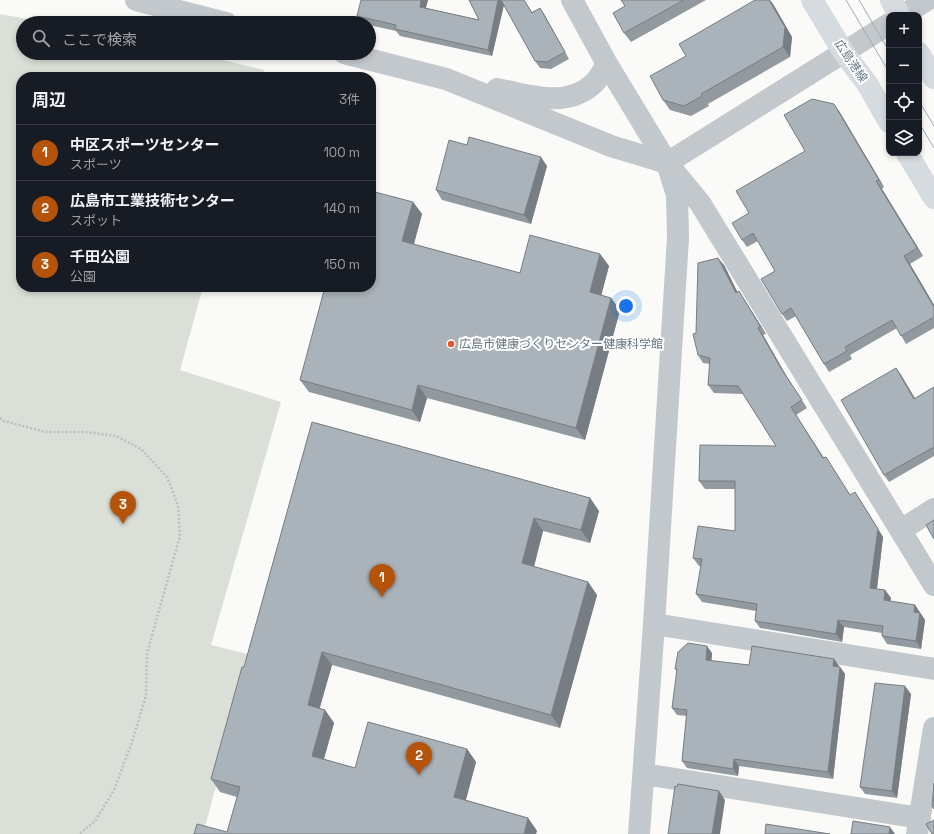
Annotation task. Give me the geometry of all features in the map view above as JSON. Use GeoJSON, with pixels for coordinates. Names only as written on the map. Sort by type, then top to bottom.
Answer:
{"type":"FeatureCollection","features":[{"type":"Feature","properties":{"kind":"main road","name":"広島港線"},"geometry":{"type":"LineString","coordinates":[[812,0],[844,52],[868,85],[888,120]]}},
{"type":"Feature","properties":{"kind":"main road"},"geometry":{"type":"LineString","coordinates":[[891,0],[897,12]]}},
{"type":"Feature","properties":{"kind":"main road"},"geometry":{"type":"LineString","coordinates":[[922,58],[934,78]]}},
{"type":"Feature","properties":{"kind":"main road"},"geometry":{"type":"LineString","coordinates":[[909,156],[934,198]]}},
{"type":"Feature","properties":{"kind":"street"},"geometry":{"type":"LineString","coordinates":[[136,0],[199,16]]}},
{"type":"Feature","properties":{"kind":"street"},"geometry":{"type":"LineString","coordinates":[[572,0],[607,64],[667,163],[700,203],[934,585]]}},
{"type":"Feature","properties":{"kind":"street"},"geometry":{"type":"LineString","coordinates":[[908,12],[927,0]]}},
{"type":"Feature","properties":{"kind":"street"},"geometry":{"type":"LineString","coordinates":[[449,80],[606,144],[667,163],[886,26]]}},
{"type":"Feature","properties":{"kind":"street"},"geometry":{"type":"LineString","coordinates":[[371,60],[449,80],[550,99],[575,96],[593,84],[607,64]]}},
{"type":"Feature","properties":{"kind":"street"},"geometry":{"type":"LineString","coordinates":[[639,834],[654,624],[678,238],[677,195],[667,163]]}},
{"type":"Feature","properties":{"kind":"street"},"geometry":{"type":"LineString","coordinates":[[901,530],[934,509]]}},
{"type":"Feature","properties":{"kind":"street"},"geometry":{"type":"LineString","coordinates":[[654,624],[934,669]]}},
{"type":"Feature","properties":{"kind":"street"},"geometry":{"type":"LineString","coordinates":[[644,774],[919,826],[934,728]]}},
{"type":"Feature","properties":{"kind":"path"},"geometry":{"type":"LineString","coordinates":[[0,418],[4,421],[45,432],[86,432],[116,436],[141,449],[167,478],[178,505],[180,536],[147,653],[146,696],[132,742],[114,790],[95,821],[79,834]]}},
{"type":"Feature","properties":{"kind":"shaded area"},"geometry":{"type":"Polygon","coordinates":[[[0,14],[16,17],[16,60],[223,60],[264,70],[263,72],[16,72],[16,292],[202,292],[180,370],[281,402],[211,645],[252,655],[203,834],[0,834],[0,14]]]}},
{"type":"Feature","properties":{"kind":"building"},"geometry":{"type":"Polygon","coordinates":[[[361,0],[421,0],[420,7],[479,20],[469,0],[498,0],[488,50],[395,29],[396,25],[376,20],[376,16],[357,16],[361,0]]]}},
{"type":"Feature","properties":{"kind":"building"},"geometry":{"type":"Polygon","coordinates":[[[501,0],[524,0],[532,13],[540,8],[565,52],[547,62],[535,61],[501,0]]]}},
{"type":"Feature","properties":{"kind":"building"},"geometry":{"type":"Polygon","coordinates":[[[621,0],[684,0],[624,33],[613,13],[625,6],[621,0]]]}},
{"type":"Feature","properties":{"kind":"building"},"geometry":{"type":"Polygon","coordinates":[[[755,0],[769,0],[785,27],[783,47],[701,94],[702,96],[684,106],[663,100],[650,76],[686,56],[679,44],[755,0]]]}},
{"type":"Feature","properties":{"kind":"building"},"geometry":{"type":"Polygon","coordinates":[[[812,99],[834,104],[879,180],[876,181],[917,248],[904,256],[934,307],[934,317],[901,336],[892,320],[845,347],[847,351],[824,364],[791,308],[782,314],[761,279],[775,271],[753,233],[742,240],[732,223],[749,213],[736,191],[805,151],[784,115],[812,99]]]}},
{"type":"Feature","properties":{"kind":"building"},"geometry":{"type":"Polygon","coordinates":[[[469,137],[541,157],[524,215],[436,190],[449,140],[467,145],[469,137]]]}},
{"type":"Feature","properties":{"kind":"building"},"geometry":{"type":"Polygon","coordinates":[[[376,192],[413,202],[402,241],[520,273],[530,235],[600,254],[590,292],[611,298],[576,428],[418,385],[412,410],[300,380],[324,292],[376,292],[376,192]]]}},
{"type":"Feature","properties":{"kind":"building"},"geometry":{"type":"Polygon","coordinates":[[[718,258],[736,293],[739,291],[760,326],[758,328],[782,370],[802,400],[791,407],[823,458],[826,457],[850,495],[855,492],[878,529],[870,588],[885,590],[884,600],[915,605],[914,612],[920,613],[916,641],[882,636],[883,626],[838,620],[836,634],[755,621],[757,604],[696,594],[702,559],[693,558],[698,526],[735,531],[735,481],[699,481],[700,445],[776,446],[738,386],[708,385],[710,358],[698,355],[693,334],[696,333],[698,263],[718,258]]]}},
{"type":"Feature","properties":{"kind":"building"},"geometry":{"type":"Polygon","coordinates":[[[896,368],[914,399],[934,387],[934,447],[884,475],[841,400],[896,368]]]}},
{"type":"Feature","properties":{"kind":"building"},"geometry":{"type":"Polygon","coordinates":[[[312,422],[590,498],[581,530],[534,518],[522,563],[588,582],[551,715],[322,652],[308,705],[325,710],[312,756],[355,768],[368,722],[467,749],[454,797],[528,818],[524,834],[194,834],[197,824],[227,832],[240,787],[211,779],[242,667],[244,667],[312,422]]]}},
{"type":"Feature","properties":{"kind":"building"},"geometry":{"type":"Polygon","coordinates":[[[934,520],[934,539],[926,525],[934,520]]]}},
{"type":"Feature","properties":{"kind":"building"},"geometry":{"type":"Polygon","coordinates":[[[688,643],[707,646],[706,660],[749,665],[752,646],[834,659],[833,666],[840,667],[828,772],[734,759],[733,769],[682,761],[687,710],[672,708],[678,652],[688,643]]]}},
{"type":"Feature","properties":{"kind":"building"},"geometry":{"type":"Polygon","coordinates":[[[875,683],[905,686],[892,791],[860,787],[875,683]]]}},
{"type":"Feature","properties":{"kind":"building"},"geometry":{"type":"Polygon","coordinates":[[[934,783],[934,809],[932,806],[934,783]]]}},
{"type":"Feature","properties":{"kind":"building"},"geometry":{"type":"Polygon","coordinates":[[[678,784],[719,791],[712,834],[668,834],[675,786],[677,787],[678,784]]]}},
{"type":"Feature","properties":{"kind":"building"},"geometry":{"type":"Polygon","coordinates":[[[934,820],[934,834],[932,834],[926,824],[934,820]]]}},
{"type":"Feature","properties":{"kind":"building"},"geometry":{"type":"Polygon","coordinates":[[[853,821],[890,827],[889,834],[851,834],[853,821]]]}},
{"type":"Feature","properties":{"kind":"building"},"geometry":{"type":"Polygon","coordinates":[[[766,824],[830,834],[765,834],[766,824]]]}},
{"type":"Feature","properties":{"kind":"tram line"},"geometry":{"type":"LineString","coordinates":[[846,0],[886,67]]}},
{"type":"Feature","properties":{"kind":"tram line"},"geometry":{"type":"LineString","coordinates":[[859,0],[887,48]]}},
{"type":"Feature","properties":{"kind":"tram line"},"geometry":{"type":"LineString","coordinates":[[922,106],[934,126]]}},
{"type":"Feature","properties":{"kind":"tram line"},"geometry":{"type":"LineString","coordinates":[[922,128],[934,148]]}},
{"type":"Feature","properties":{"kind":"place","name":"広島市健康づくりセンター健康科学館"},"geometry":{"type":"Point","coordinates":[451,344]}},
{"type":"Feature","properties":{"kind":"place","name":"千田公園"},"geometry":{"type":"Point","coordinates":[123,524]}},
{"type":"Feature","properties":{"kind":"place","name":"中区スポーツセンター"},"geometry":{"type":"Point","coordinates":[382,597]}},
{"type":"Feature","properties":{"kind":"place","name":"広島市工業技術センター"},"geometry":{"type":"Point","coordinates":[419,775]}}]}
